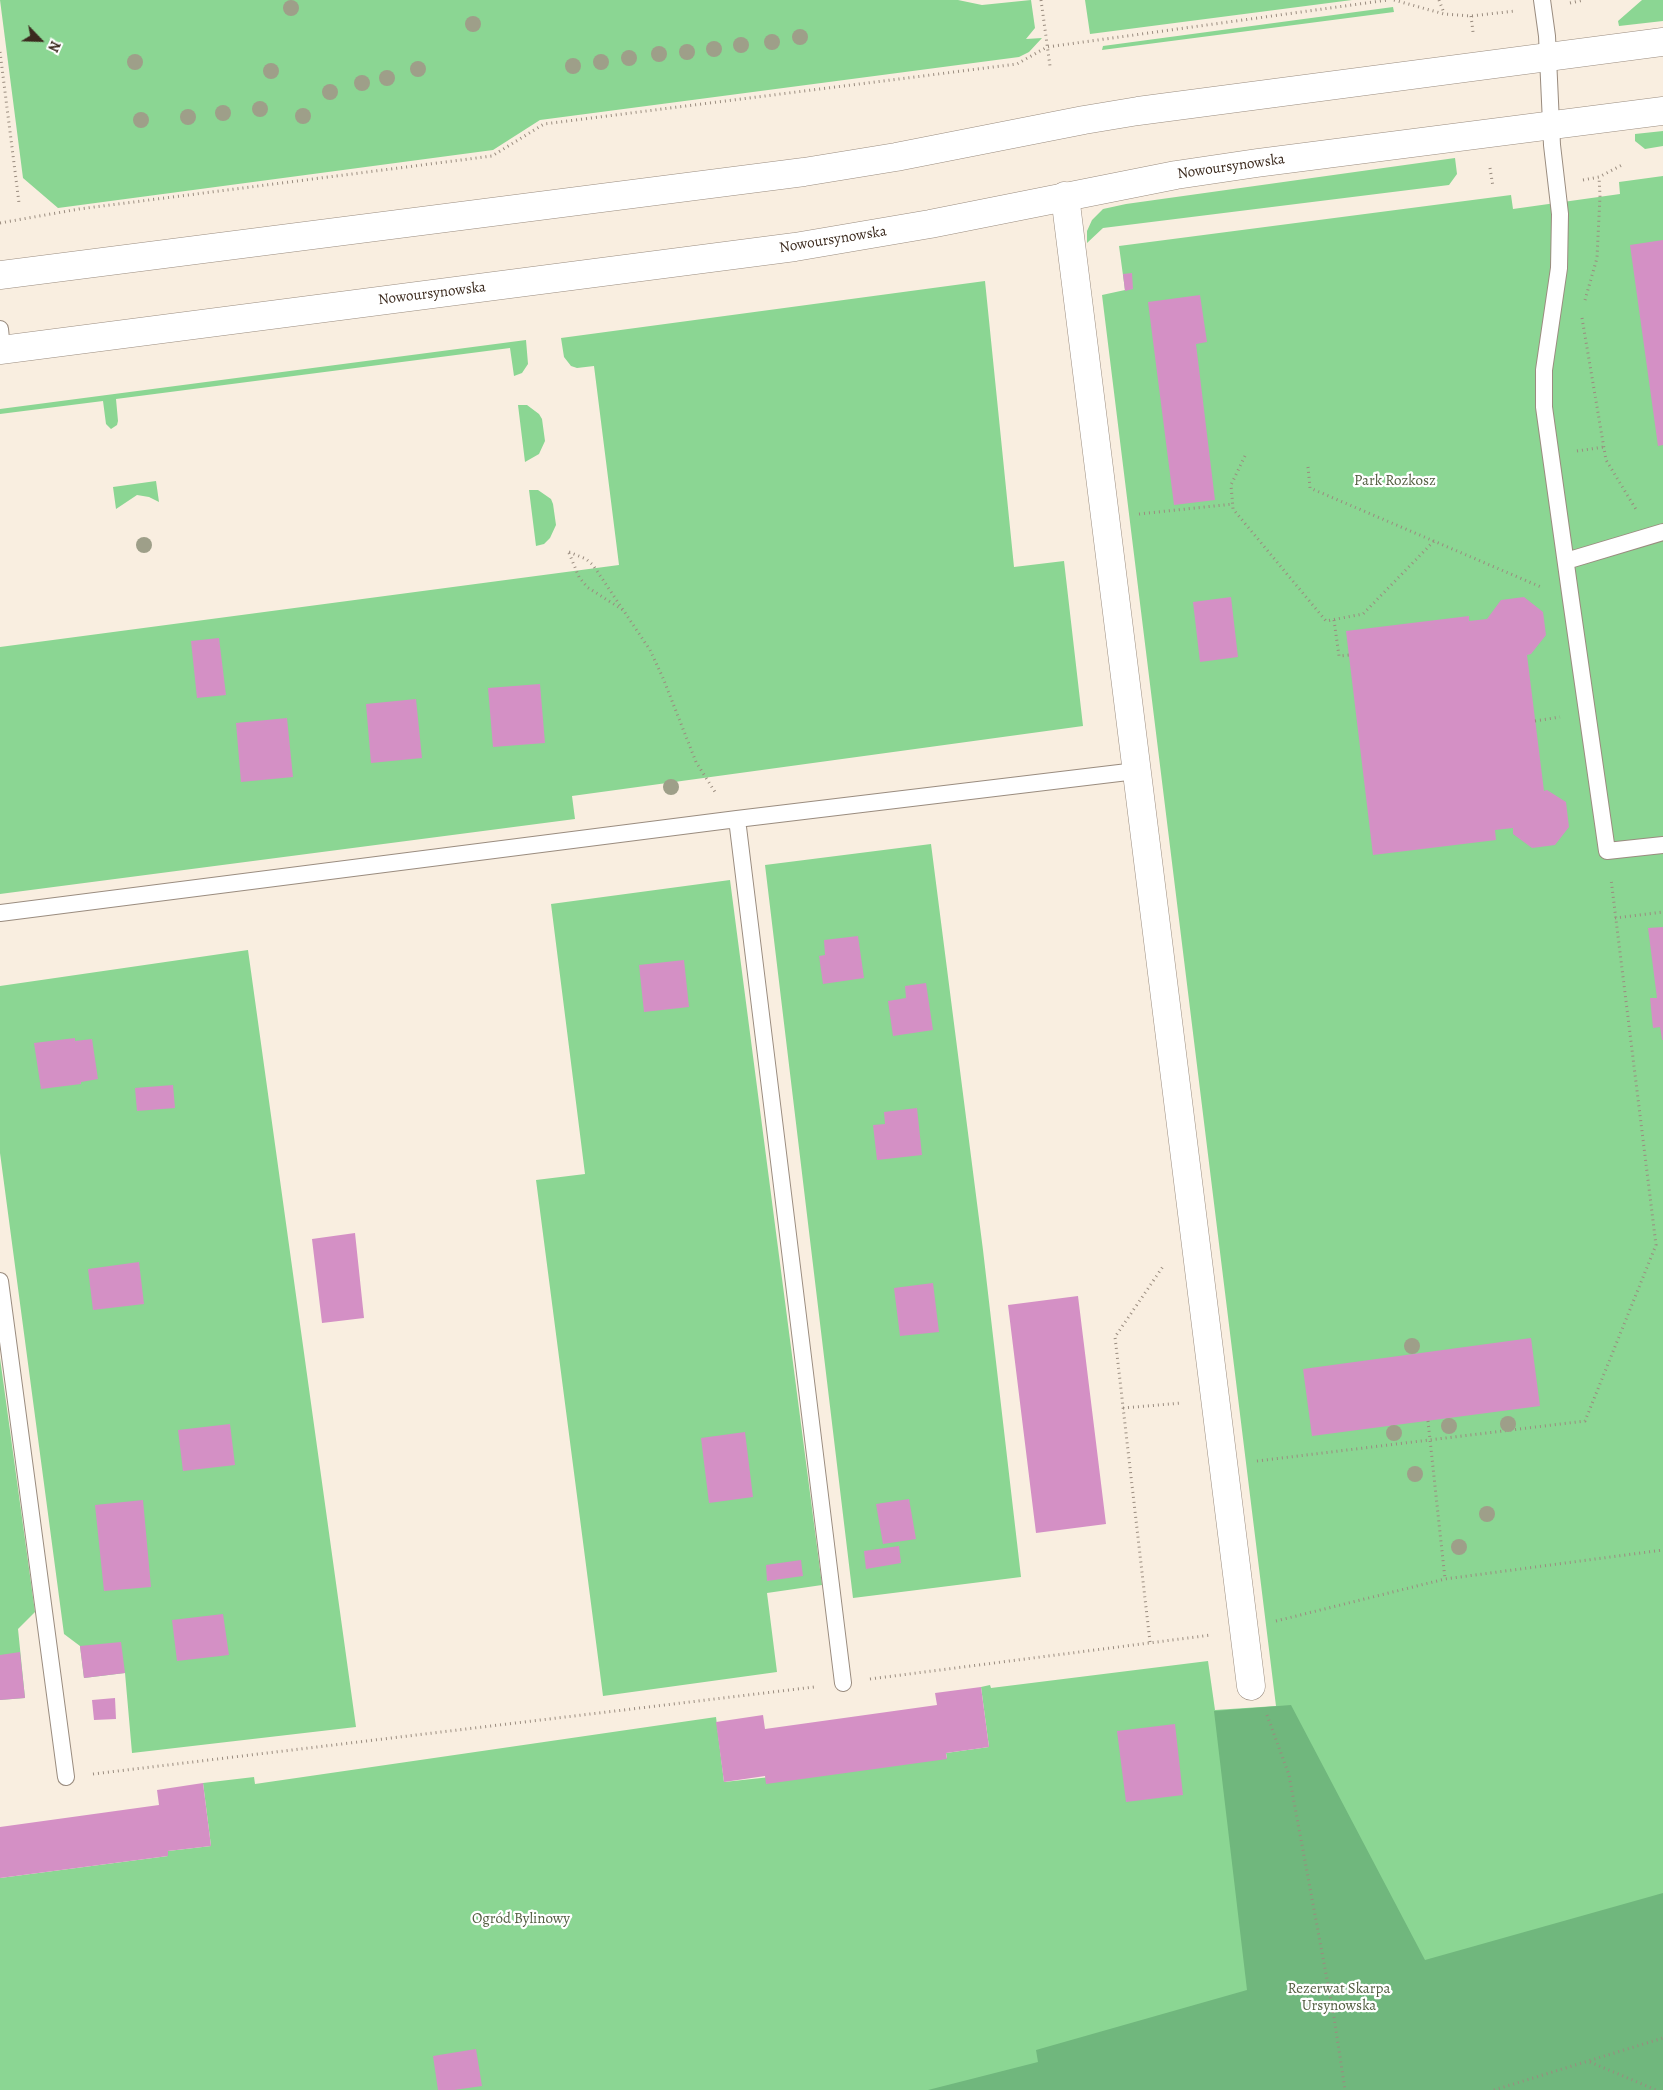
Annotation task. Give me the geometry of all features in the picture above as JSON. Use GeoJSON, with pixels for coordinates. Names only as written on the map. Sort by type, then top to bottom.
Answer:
{"type":"FeatureCollection","features":[{"type":"Feature","properties":{"kind":"street"},"geometry":{"type":"LineString","coordinates":[[0,275],[804,172],[896,157],[1138,111],[1663,42]]}},
{"type":"Feature","properties":{"kind":"street","name":"Nowoursynowska"},"geometry":{"type":"LineString","coordinates":[[1,343],[795,247],[863,236],[1176,175],[1663,111]]}},
{"type":"Feature","properties":{"kind":"street"},"geometry":{"type":"LineString","coordinates":[[1065,196],[1251,1686]]}},
{"type":"Feature","properties":{"kind":"lane"},"geometry":{"type":"LineString","coordinates":[[1542,0],[1547,36],[1552,144],[1560,214],[1559,268],[1544,370],[1544,407],[1607,852],[1663,846]]}},
{"type":"Feature","properties":{"kind":"lane"},"geometry":{"type":"LineString","coordinates":[[1566,561],[1658,533]]}},
{"type":"Feature","properties":{"kind":"lane"},"geometry":{"type":"LineString","coordinates":[[0,913],[1136,770]]}},
{"type":"Feature","properties":{"kind":"lane"},"geometry":{"type":"LineString","coordinates":[[737,819],[843,1683]]}},
{"type":"Feature","properties":{"kind":"lane"},"geometry":{"type":"LineString","coordinates":[[0,1281],[66,1777]]}},
{"type":"Feature","properties":{"kind":"path"},"geometry":{"type":"LineString","coordinates":[[1041,0],[1050,66]]}},
{"type":"Feature","properties":{"kind":"path"},"geometry":{"type":"LineString","coordinates":[[0,223],[79,210],[492,156],[544,124],[1017,64],[1047,47],[1388,0]]}},
{"type":"Feature","properties":{"kind":"path"},"geometry":{"type":"LineString","coordinates":[[1394,0],[1444,14],[1471,16],[1508,12]]}},
{"type":"Feature","properties":{"kind":"path"},"geometry":{"type":"LineString","coordinates":[[1439,0],[1444,14]]}},
{"type":"Feature","properties":{"kind":"path"},"geometry":{"type":"LineString","coordinates":[[1565,3],[1584,0]]}},
{"type":"Feature","properties":{"kind":"path"},"geometry":{"type":"LineString","coordinates":[[0,52],[19,204]]}},
{"type":"Feature","properties":{"kind":"path"},"geometry":{"type":"LineString","coordinates":[[1582,180],[1599,177],[1622,165]]}},
{"type":"Feature","properties":{"kind":"path"},"geometry":{"type":"LineString","coordinates":[[1584,304],[1597,258],[1599,177]]}},
{"type":"Feature","properties":{"kind":"path"},"geometry":{"type":"LineString","coordinates":[[1581,314],[1606,460],[1658,533]]}},
{"type":"Feature","properties":{"kind":"path"},"geometry":{"type":"LineString","coordinates":[[1245,456],[1231,485],[1233,509],[1326,621],[1363,614],[1434,541]]}},
{"type":"Feature","properties":{"kind":"path"},"geometry":{"type":"LineString","coordinates":[[1308,467],[1310,488],[1571,600]]}},
{"type":"Feature","properties":{"kind":"path"},"geometry":{"type":"LineString","coordinates":[[1130,515],[1233,504]]}},
{"type":"Feature","properties":{"kind":"path"},"geometry":{"type":"LineString","coordinates":[[626,613],[588,587],[579,577],[569,552],[586,559],[593,565],[626,613],[650,650],[696,762],[711,787],[737,819]]}},
{"type":"Feature","properties":{"kind":"path"},"geometry":{"type":"LineString","coordinates":[[1334,620],[1339,656],[1349,655]]}},
{"type":"Feature","properties":{"kind":"path"},"geometry":{"type":"LineString","coordinates":[[1224,1465],[1585,1421],[1656,1246],[1607,852]]}},
{"type":"Feature","properties":{"kind":"path"},"geometry":{"type":"LineString","coordinates":[[1615,918],[1663,912]]}},
{"type":"Feature","properties":{"kind":"path"},"geometry":{"type":"LineString","coordinates":[[1150,1642],[1115,1337],[1193,1222]]}},
{"type":"Feature","properties":{"kind":"path"},"geometry":{"type":"LineString","coordinates":[[1123,1408],[1216,1400]]}},
{"type":"Feature","properties":{"kind":"path"},"geometry":{"type":"LineString","coordinates":[[1428,1421],[1445,1579]]}},
{"type":"Feature","properties":{"kind":"path"},"geometry":{"type":"LineString","coordinates":[[66,1777],[843,1683],[1217,1634],[1445,1579],[1663,1550]]}},
{"type":"Feature","properties":{"kind":"path"},"geometry":{"type":"LineString","coordinates":[[1251,1686],[1264,1707],[1289,1775],[1334,2018],[1345,2090]]}},
{"type":"Feature","properties":{"kind":"path"},"geometry":{"type":"LineString","coordinates":[[1494,2090],[1663,2038]]}},
{"type":"Feature","properties":{"kind":"path"},"geometry":{"type":"LineString","coordinates":[[1589,2061],[1656,2090]]}},
{"type":"Feature","properties":{"kind":"green space"},"geometry":{"type":"Polygon","coordinates":[[[0,0],[958,0],[982,5],[1031,0],[1035,28],[1026,39],[1042,38],[1029,52],[1019,57],[540,120],[493,150],[58,208],[23,178],[0,0]]]}},
{"type":"Feature","properties":{"kind":"green space"},"geometry":{"type":"Polygon","coordinates":[[[1085,0],[1352,0],[1090,34],[1085,0]]]}},
{"type":"Feature","properties":{"kind":"green space"},"geometry":{"type":"Polygon","coordinates":[[[1642,0],[1663,0],[1663,21],[1619,26],[1618,21],[1642,0]]]}},
{"type":"Feature","properties":{"kind":"green space"},"geometry":{"type":"Polygon","coordinates":[[[1393,7],[1394,12],[1102,50],[1103,46],[1393,7]]]}},
{"type":"Feature","properties":{"kind":"green space"},"geometry":{"type":"Polygon","coordinates":[[[1663,131],[1663,146],[1645,149],[1635,141],[1635,134],[1663,131]]]}},
{"type":"Feature","properties":{"kind":"green space"},"geometry":{"type":"Polygon","coordinates":[[[1455,158],[1457,174],[1449,185],[1103,228],[1087,243],[1087,231],[1092,220],[1103,209],[1126,204],[1455,158]]]}},
{"type":"Feature","properties":{"kind":"green space","name":"Park Rozkosz"},"geometry":{"type":"Polygon","coordinates":[[[1663,176],[1663,2090],[0,2090],[0,1878],[168,1856],[168,1851],[211,1846],[203,1783],[254,1777],[255,1784],[716,1717],[724,1782],[947,1758],[946,1753],[989,1747],[981,1687],[990,1685],[991,1688],[1208,1661],[1215,1710],[1276,1706],[1102,295],[1125,290],[1119,246],[1511,195],[1513,209],[1620,194],[1619,182],[1663,176]]]}},
{"type":"Feature","properties":{"kind":"green space"},"geometry":{"type":"Polygon","coordinates":[[[985,281],[1014,567],[1064,561],[1083,726],[572,796],[575,819],[0,894],[0,647],[619,565],[594,366],[577,368],[571,366],[564,357],[561,338],[985,281]]]}},
{"type":"Feature","properties":{"kind":"green space"},"geometry":{"type":"Polygon","coordinates":[[[526,340],[528,364],[522,373],[514,376],[510,348],[116,399],[118,421],[117,425],[111,429],[106,424],[103,401],[0,414],[0,409],[526,340]]]}},
{"type":"Feature","properties":{"kind":"green space"},"geometry":{"type":"Polygon","coordinates":[[[518,405],[527,405],[539,414],[542,419],[545,441],[539,454],[525,462],[518,405]]]}},
{"type":"Feature","properties":{"kind":"green space"},"geometry":{"type":"Polygon","coordinates":[[[156,481],[159,502],[149,497],[137,495],[116,509],[113,487],[156,481]]]}},
{"type":"Feature","properties":{"kind":"green space"},"geometry":{"type":"Polygon","coordinates":[[[529,490],[538,490],[551,499],[556,525],[550,538],[544,544],[536,546],[529,490]]]}},
{"type":"Feature","properties":{"kind":"green space"},"geometry":{"type":"Polygon","coordinates":[[[931,844],[983,1250],[1021,1577],[853,1598],[765,865],[931,844]]]}},
{"type":"Feature","properties":{"kind":"green space"},"geometry":{"type":"Polygon","coordinates":[[[730,880],[822,1585],[767,1593],[777,1672],[603,1696],[536,1180],[585,1174],[551,904],[730,880]]]}},
{"type":"Feature","properties":{"kind":"green space"},"geometry":{"type":"Polygon","coordinates":[[[248,950],[356,1727],[132,1753],[125,1673],[84,1678],[80,1646],[64,1634],[0,1153],[0,986],[248,950]]]}},
{"type":"Feature","properties":{"kind":"green space"},"geometry":{"type":"Polygon","coordinates":[[[0,1358],[35,1612],[18,1629],[25,1698],[0,1700],[0,1358]]]}},
{"type":"Feature","properties":{"kind":"green space","name":"Rezerwat Skarpa Ursynowska"},"geometry":{"type":"Polygon","coordinates":[[[1291,1705],[1425,1960],[1663,1893],[1663,2090],[928,2090],[1038,2062],[1036,2050],[1247,1990],[1214,1711],[1291,1705]]]}},
{"type":"Feature","properties":{"kind":"building"},"geometry":{"type":"Polygon","coordinates":[[[1663,240],[1663,445],[1658,446],[1630,245],[1663,240]]]}},
{"type":"Feature","properties":{"kind":"building"},"geometry":{"type":"Polygon","coordinates":[[[1132,273],[1133,289],[1125,291],[1123,274],[1132,273]]]}},
{"type":"Feature","properties":{"kind":"building"},"geometry":{"type":"Polygon","coordinates":[[[1200,295],[1207,342],[1196,344],[1215,500],[1174,505],[1148,302],[1200,295]]]}},
{"type":"Feature","properties":{"kind":"building"},"geometry":{"type":"Polygon","coordinates":[[[1231,597],[1238,657],[1200,662],[1193,602],[1231,597]]]}},
{"type":"Feature","properties":{"kind":"building"},"geometry":{"type":"Polygon","coordinates":[[[1524,597],[1543,612],[1546,635],[1531,654],[1527,655],[1544,791],[1547,790],[1566,802],[1569,827],[1555,845],[1532,848],[1513,834],[1513,828],[1495,830],[1496,840],[1373,855],[1346,631],[1469,616],[1469,621],[1487,619],[1501,600],[1524,597]]]}},
{"type":"Feature","properties":{"kind":"building"},"geometry":{"type":"Polygon","coordinates":[[[219,638],[226,695],[197,698],[191,641],[219,638]]]}},
{"type":"Feature","properties":{"kind":"building"},"geometry":{"type":"Polygon","coordinates":[[[540,684],[545,743],[493,747],[488,688],[540,684]]]}},
{"type":"Feature","properties":{"kind":"building"},"geometry":{"type":"Polygon","coordinates":[[[416,699],[422,758],[371,763],[366,704],[416,699]]]}},
{"type":"Feature","properties":{"kind":"building"},"geometry":{"type":"Polygon","coordinates":[[[287,718],[293,777],[241,782],[236,723],[287,718]]]}},
{"type":"Feature","properties":{"kind":"building"},"geometry":{"type":"Polygon","coordinates":[[[1663,927],[1662,1040],[1660,1027],[1653,1028],[1650,998],[1657,998],[1648,928],[1663,927]]]}},
{"type":"Feature","properties":{"kind":"building"},"geometry":{"type":"Polygon","coordinates":[[[858,936],[864,978],[823,984],[819,956],[825,955],[824,940],[858,936]]]}},
{"type":"Feature","properties":{"kind":"building"},"geometry":{"type":"Polygon","coordinates":[[[684,960],[689,1007],[644,1012],[639,965],[684,960]]]}},
{"type":"Feature","properties":{"kind":"building"},"geometry":{"type":"Polygon","coordinates":[[[926,983],[933,1030],[893,1036],[888,1001],[906,998],[905,986],[926,983]]]}},
{"type":"Feature","properties":{"kind":"building"},"geometry":{"type":"Polygon","coordinates":[[[75,1038],[75,1041],[92,1039],[98,1079],[81,1082],[81,1084],[41,1089],[34,1043],[75,1038]]]}},
{"type":"Feature","properties":{"kind":"building"},"geometry":{"type":"Polygon","coordinates":[[[173,1085],[175,1108],[137,1111],[135,1088],[173,1085]]]}},
{"type":"Feature","properties":{"kind":"building"},"geometry":{"type":"Polygon","coordinates":[[[917,1108],[922,1155],[877,1160],[873,1125],[885,1124],[884,1112],[917,1108]]]}},
{"type":"Feature","properties":{"kind":"building"},"geometry":{"type":"Polygon","coordinates":[[[355,1233],[364,1318],[322,1323],[312,1239],[355,1233]]]}},
{"type":"Feature","properties":{"kind":"building"},"geometry":{"type":"Polygon","coordinates":[[[139,1262],[144,1304],[93,1310],[88,1269],[139,1262]]]}},
{"type":"Feature","properties":{"kind":"building"},"geometry":{"type":"Polygon","coordinates":[[[933,1283],[939,1332],[900,1336],[894,1288],[933,1283]]]}},
{"type":"Feature","properties":{"kind":"building"},"geometry":{"type":"Polygon","coordinates":[[[1078,1296],[1106,1524],[1036,1533],[1008,1305],[1078,1296]]]}},
{"type":"Feature","properties":{"kind":"building"},"geometry":{"type":"Polygon","coordinates":[[[1531,1338],[1540,1406],[1312,1436],[1303,1369],[1531,1338]]]}},
{"type":"Feature","properties":{"kind":"building"},"geometry":{"type":"Polygon","coordinates":[[[230,1424],[235,1465],[183,1471],[178,1430],[230,1424]]]}},
{"type":"Feature","properties":{"kind":"building"},"geometry":{"type":"Polygon","coordinates":[[[745,1432],[753,1497],[709,1503],[701,1438],[745,1432]]]}},
{"type":"Feature","properties":{"kind":"building"},"geometry":{"type":"Polygon","coordinates":[[[909,1499],[916,1539],[883,1544],[876,1504],[909,1499]]]}},
{"type":"Feature","properties":{"kind":"building"},"geometry":{"type":"Polygon","coordinates":[[[143,1500],[151,1587],[104,1591],[95,1505],[143,1500]]]}},
{"type":"Feature","properties":{"kind":"building"},"geometry":{"type":"Polygon","coordinates":[[[899,1546],[901,1563],[866,1569],[864,1551],[899,1546]]]}},
{"type":"Feature","properties":{"kind":"building"},"geometry":{"type":"Polygon","coordinates":[[[801,1560],[803,1576],[767,1581],[766,1565],[801,1560]]]}},
{"type":"Feature","properties":{"kind":"building"},"geometry":{"type":"Polygon","coordinates":[[[223,1614],[229,1655],[177,1661],[172,1620],[223,1614]]]}},
{"type":"Feature","properties":{"kind":"building"},"geometry":{"type":"Polygon","coordinates":[[[121,1642],[125,1673],[84,1678],[80,1646],[121,1642]]]}},
{"type":"Feature","properties":{"kind":"building"},"geometry":{"type":"Polygon","coordinates":[[[20,1652],[25,1698],[0,1700],[0,1655],[20,1652]]]}},
{"type":"Feature","properties":{"kind":"building"},"geometry":{"type":"Polygon","coordinates":[[[981,1687],[989,1747],[946,1753],[947,1759],[766,1784],[765,1776],[724,1782],[716,1722],[763,1715],[765,1729],[937,1705],[935,1693],[981,1687]]]}},
{"type":"Feature","properties":{"kind":"building"},"geometry":{"type":"Polygon","coordinates":[[[115,1698],[116,1719],[94,1720],[92,1700],[115,1698]]]}},
{"type":"Feature","properties":{"kind":"building"},"geometry":{"type":"Polygon","coordinates":[[[1175,1724],[1183,1795],[1126,1802],[1117,1731],[1175,1724]]]}},
{"type":"Feature","properties":{"kind":"building"},"geometry":{"type":"Polygon","coordinates":[[[203,1783],[211,1846],[168,1851],[168,1856],[0,1878],[0,1827],[159,1805],[157,1790],[203,1783]]]}},
{"type":"Feature","properties":{"kind":"building"},"geometry":{"type":"Polygon","coordinates":[[[476,2049],[482,2086],[438,2090],[433,2056],[476,2049]]]}},
{"type":"Feature","properties":{"kind":"park label","name":"Ogród Bylinowy"},"geometry":{"type":"Point","coordinates":[521,1919]}}]}
